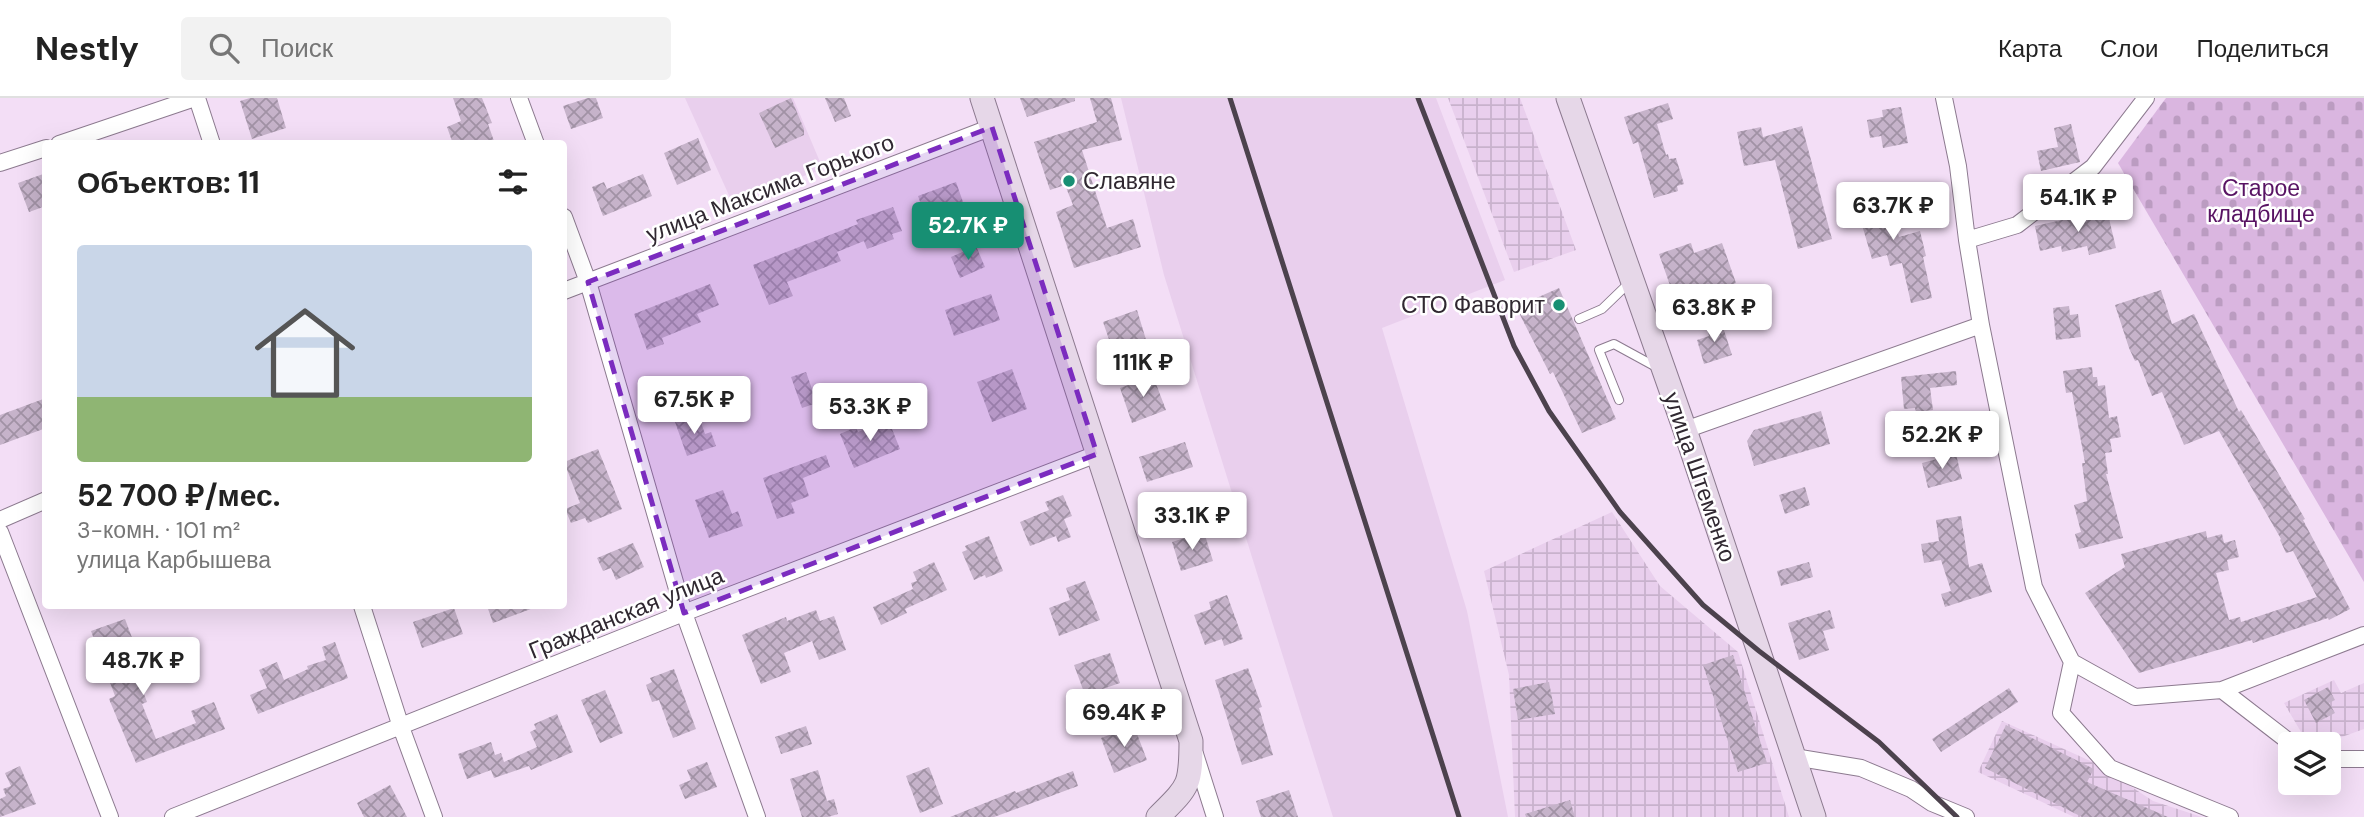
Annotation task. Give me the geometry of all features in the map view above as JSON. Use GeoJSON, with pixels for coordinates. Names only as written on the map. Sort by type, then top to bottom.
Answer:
{"type":"FeatureCollection","features":[{"type":"Feature","properties":{"kind":"main road"},"geometry":{"type":"LineString","coordinates":[[982,98],[1191,741],[1191,775],[1183,792],[1158,817]]}},
{"type":"Feature","properties":{"kind":"main road","name":"улица Штеменко"},"geometry":{"type":"LineString","coordinates":[[1568,98],[1685,430],[1814,817]]}},
{"type":"Feature","properties":{"kind":"street"},"geometry":{"type":"LineString","coordinates":[[71,140],[196,98],[211,140]]}},
{"type":"Feature","properties":{"kind":"street"},"geometry":{"type":"LineString","coordinates":[[519,98],[535,140]]}},
{"type":"Feature","properties":{"kind":"street"},"geometry":{"type":"LineString","coordinates":[[1944,98],[1958,166],[1981,325],[2034,587],[2072,662],[2135,697],[2222,690],[2364,635]]}},
{"type":"Feature","properties":{"kind":"street"},"geometry":{"type":"LineString","coordinates":[[1967,240],[2017,225],[2093,167],[2146,98]]}},
{"type":"Feature","properties":{"kind":"street","name":"улица Максима Горького"},"geometry":{"type":"LineString","coordinates":[[567,290],[992,128]]}},
{"type":"Feature","properties":{"kind":"street"},"geometry":{"type":"LineString","coordinates":[[0,163],[42,149]]}},
{"type":"Feature","properties":{"kind":"street"},"geometry":{"type":"LineString","coordinates":[[567,224],[588,282],[684,613],[757,817]]}},
{"type":"Feature","properties":{"kind":"street"},"geometry":{"type":"LineString","coordinates":[[1685,430],[1981,325]]}},
{"type":"Feature","properties":{"kind":"street","name":"Гражданская улица"},"geometry":{"type":"LineString","coordinates":[[173,817],[684,613],[1097,454]]}},
{"type":"Feature","properties":{"kind":"street"},"geometry":{"type":"LineString","coordinates":[[0,520],[42,502]]}},
{"type":"Feature","properties":{"kind":"street"},"geometry":{"type":"LineString","coordinates":[[0,532],[110,817]]}},
{"type":"Feature","properties":{"kind":"street"},"geometry":{"type":"LineString","coordinates":[[363,609],[401,727],[434,817]]}},
{"type":"Feature","properties":{"kind":"street"},"geometry":{"type":"LineString","coordinates":[[2072,662],[2060,713],[2110,768],[2230,817]]}},
{"type":"Feature","properties":{"kind":"street"},"geometry":{"type":"LineString","coordinates":[[2222,690],[2278,734]]}},
{"type":"Feature","properties":{"kind":"street"},"geometry":{"type":"LineString","coordinates":[[1191,741],[1215,817]]}},
{"type":"Feature","properties":{"kind":"street"},"geometry":{"type":"LineString","coordinates":[[1794,757],[1861,768],[1911,789],[1932,803],[1966,817]]}},
{"type":"Feature","properties":{"kind":"street"},"geometry":{"type":"LineString","coordinates":[[2341,759],[2364,759]]}},
{"type":"Feature","properties":{"kind":"lane"},"geometry":{"type":"LineString","coordinates":[[1579,319],[1602,309],[1632,280]]}},
{"type":"Feature","properties":{"kind":"lane"},"geometry":{"type":"LineString","coordinates":[[1619,400],[1599,350],[1614,344],[1664,372]]}},
{"type":"Feature","properties":{"kind":"highlighted area"},"geometry":{"type":"Polygon","coordinates":[[[992,127],[1097,454],[684,613],[588,282],[992,127]]]}},
{"type":"Feature","properties":{"kind":"shaded area"},"geometry":{"type":"Polygon","coordinates":[[[685,98],[793,98],[823,169],[732,202],[685,98]]]}},
{"type":"Feature","properties":{"kind":"shaded area"},"geometry":{"type":"Polygon","coordinates":[[[1121,98],[1436,98],[1505,280],[1382,328],[1467,611],[1508,817],[1333,817],[1164,275],[1121,98]]]}},
{"type":"Feature","properties":{"kind":"shaded area"},"geometry":{"type":"Polygon","coordinates":[[[1448,98],[1520,98],[1576,250],[1514,272],[1448,98]]]}},
{"type":"Feature","properties":{"kind":"shaded area"},"geometry":{"type":"Polygon","coordinates":[[[1612,512],[1660,586],[1738,652],[1789,817],[1515,817],[1509,675],[1484,571],[1612,512]]]}},
{"type":"Feature","properties":{"kind":"shaded area"},"geometry":{"type":"Polygon","coordinates":[[[2334,680],[2341,693],[2364,683],[2364,729],[2341,737],[2341,732],[2301,732],[2284,703],[2334,680]]]}},
{"type":"Feature","properties":{"kind":"shaded area"},"geometry":{"type":"Polygon","coordinates":[[[2002,721],[2097,764],[2153,801],[2202,817],[2074,817],[1978,772],[2002,721]]]}},
{"type":"Feature","properties":{"kind":"green space","name":"Старое кладбище"},"geometry":{"type":"Polygon","coordinates":[[[2166,98],[2364,98],[2364,582],[2118,163],[2166,98]]]}},
{"type":"Feature","properties":{"kind":"building"},"geometry":{"type":"Polygon","coordinates":[[[250,98],[277,98],[286,128],[252,139],[240,101],[250,98]]]}},
{"type":"Feature","properties":{"kind":"building"},"geometry":{"type":"Polygon","coordinates":[[[453,98],[482,98],[492,123],[488,124],[494,140],[452,140],[447,127],[461,121],[453,98]]]}},
{"type":"Feature","properties":{"kind":"building"},"geometry":{"type":"Polygon","coordinates":[[[596,98],[603,118],[571,129],[563,106],[596,98]]]}},
{"type":"Feature","properties":{"kind":"building"},"geometry":{"type":"Polygon","coordinates":[[[791,98],[804,135],[775,148],[759,113],[791,98]]]}},
{"type":"Feature","properties":{"kind":"building"},"geometry":{"type":"Polygon","coordinates":[[[825,98],[844,98],[851,116],[835,122],[825,98]]]}},
{"type":"Feature","properties":{"kind":"building","name":"Славяне"},"geometry":{"type":"Polygon","coordinates":[[[1020,98],[1075,98],[1075,101],[1027,117],[1020,98]]]}},
{"type":"Feature","properties":{"kind":"building","name":"Славяне"},"geometry":{"type":"Polygon","coordinates":[[[1090,98],[1111,98],[1122,140],[1082,150],[1107,228],[1133,219],[1141,247],[1074,268],[1056,212],[1073,205],[1065,185],[1050,190],[1034,142],[1097,122],[1090,98]]]}},
{"type":"Feature","properties":{"kind":"building"},"geometry":{"type":"Polygon","coordinates":[[[1668,103],[1673,119],[1657,124],[1666,155],[1668,154],[1669,159],[1676,158],[1684,184],[1677,186],[1678,191],[1654,198],[1638,142],[1633,144],[1624,117],[1668,103]]]}},
{"type":"Feature","properties":{"kind":"building"},"geometry":{"type":"Polygon","coordinates":[[[1901,107],[1908,143],[1883,148],[1881,136],[1870,138],[1867,120],[1883,117],[1882,110],[1901,107]]]}},
{"type":"Feature","properties":{"kind":"building"},"geometry":{"type":"Polygon","coordinates":[[[2071,124],[2080,162],[2041,171],[2037,151],[2058,147],[2054,128],[2071,124]]]}},
{"type":"Feature","properties":{"kind":"building"},"geometry":{"type":"Polygon","coordinates":[[[1802,126],[1832,239],[1798,249],[1775,160],[1744,166],[1737,132],[1761,127],[1763,137],[1802,126]]]}},
{"type":"Feature","properties":{"kind":"building"},"geometry":{"type":"Polygon","coordinates":[[[698,138],[711,170],[677,185],[664,153],[698,138]]]}},
{"type":"Feature","properties":{"kind":"building"},"geometry":{"type":"Polygon","coordinates":[[[42,174],[42,207],[29,212],[18,183],[42,174]]]}},
{"type":"Feature","properties":{"kind":"building"},"geometry":{"type":"Polygon","coordinates":[[[643,174],[652,196],[603,216],[592,187],[604,182],[607,189],[643,174]]]}},
{"type":"Feature","properties":{"kind":"building"},"geometry":{"type":"Polygon","coordinates":[[[956,182],[969,219],[951,226],[948,215],[936,220],[933,213],[925,216],[918,196],[956,182]]]}},
{"type":"Feature","properties":{"kind":"building"},"geometry":{"type":"Polygon","coordinates":[[[1875,191],[1877,200],[1888,197],[1899,237],[1920,231],[1932,298],[1911,303],[1902,263],[1890,266],[1887,255],[1872,259],[1862,225],[1857,226],[1850,196],[1875,191]]]}},
{"type":"Feature","properties":{"kind":"building"},"geometry":{"type":"Polygon","coordinates":[[[893,207],[902,231],[892,234],[894,239],[867,249],[864,241],[837,252],[841,261],[787,282],[793,296],[769,305],[753,265],[858,224],[856,220],[893,207]]]}},
{"type":"Feature","properties":{"kind":"building"},"geometry":{"type":"Polygon","coordinates":[[[2107,210],[2116,248],[2089,255],[2087,246],[2062,252],[2061,246],[2040,251],[2035,226],[2107,210]]]}},
{"type":"Feature","properties":{"kind":"building"},"geometry":{"type":"Polygon","coordinates":[[[1691,243],[1694,253],[1722,243],[1736,283],[1701,296],[1703,302],[1679,311],[1659,254],[1691,243]]]}},
{"type":"Feature","properties":{"kind":"building"},"geometry":{"type":"Polygon","coordinates":[[[976,246],[985,267],[960,278],[951,257],[976,246]]]}},
{"type":"Feature","properties":{"kind":"building"},"geometry":{"type":"Polygon","coordinates":[[[710,284],[719,305],[697,314],[701,322],[662,338],[664,344],[647,350],[634,314],[710,284]]]}},
{"type":"Feature","properties":{"kind":"building"},"geometry":{"type":"Polygon","coordinates":[[[1559,288],[1616,419],[1582,433],[1553,372],[1550,374],[1516,307],[1559,288]]]}},
{"type":"Feature","properties":{"kind":"building"},"geometry":{"type":"Polygon","coordinates":[[[2161,290],[2172,324],[2194,314],[2239,412],[2241,410],[2305,519],[2303,520],[2350,609],[2329,620],[2328,618],[2253,643],[2252,640],[2139,673],[2085,593],[2125,567],[2121,554],[2206,531],[2207,538],[2222,534],[2224,543],[2235,540],[2239,557],[2227,560],[2229,570],[2216,573],[2229,620],[2240,617],[2241,622],[2317,597],[2293,551],[2286,553],[2281,539],[2219,431],[2184,445],[2162,392],[2152,396],[2138,360],[2135,361],[2129,348],[2115,305],[2161,290]]]}},
{"type":"Feature","properties":{"kind":"building"},"geometry":{"type":"Polygon","coordinates":[[[991,294],[1000,320],[954,336],[945,310],[991,294]]]}},
{"type":"Feature","properties":{"kind":"building"},"geometry":{"type":"Polygon","coordinates":[[[2069,306],[2070,315],[2078,314],[2081,337],[2056,340],[2053,308],[2069,306]]]}},
{"type":"Feature","properties":{"kind":"building"},"geometry":{"type":"Polygon","coordinates":[[[1137,310],[1147,343],[1114,354],[1103,322],[1137,310]]]}},
{"type":"Feature","properties":{"kind":"building"},"geometry":{"type":"Polygon","coordinates":[[[1721,321],[1732,355],[1704,364],[1697,340],[1709,336],[1706,326],[1721,321]]]}},
{"type":"Feature","properties":{"kind":"building"},"geometry":{"type":"Polygon","coordinates":[[[2092,367],[2098,386],[2105,385],[2109,418],[2117,416],[2121,437],[2110,439],[2112,452],[2105,453],[2106,474],[2123,538],[2079,549],[2075,534],[2081,532],[2074,505],[2087,501],[2082,463],[2085,463],[2072,392],[2066,393],[2063,371],[2092,367]]]}},
{"type":"Feature","properties":{"kind":"building"},"geometry":{"type":"Polygon","coordinates":[[[1012,369],[1027,409],[992,422],[977,382],[1012,369]]]}},
{"type":"Feature","properties":{"kind":"building"},"geometry":{"type":"Polygon","coordinates":[[[1956,371],[1957,385],[1930,388],[1933,410],[1916,412],[1915,408],[1904,409],[1901,377],[1956,371]]]}},
{"type":"Feature","properties":{"kind":"building"},"geometry":{"type":"Polygon","coordinates":[[[806,372],[817,403],[802,408],[791,377],[806,372]]]}},
{"type":"Feature","properties":{"kind":"building"},"geometry":{"type":"Polygon","coordinates":[[[1153,376],[1166,410],[1132,423],[1120,388],[1153,376]]]}},
{"type":"Feature","properties":{"kind":"building"},"geometry":{"type":"Polygon","coordinates":[[[42,399],[42,429],[0,445],[0,415],[42,399]]]}},
{"type":"Feature","properties":{"kind":"building"},"geometry":{"type":"Polygon","coordinates":[[[1821,411],[1830,444],[1754,466],[1747,441],[1754,430],[1821,411]]]}},
{"type":"Feature","properties":{"kind":"building"},"geometry":{"type":"Polygon","coordinates":[[[698,414],[705,434],[711,432],[716,446],[687,456],[675,422],[698,414]]]}},
{"type":"Feature","properties":{"kind":"building"},"geometry":{"type":"Polygon","coordinates":[[[888,419],[900,449],[854,468],[840,434],[856,427],[858,432],[888,419]]]}},
{"type":"Feature","properties":{"kind":"building"},"geometry":{"type":"Polygon","coordinates":[[[1185,442],[1193,467],[1147,482],[1139,457],[1185,442]]]}},
{"type":"Feature","properties":{"kind":"building"},"geometry":{"type":"Polygon","coordinates":[[[598,449],[622,509],[588,523],[585,518],[571,523],[567,508],[580,503],[567,470],[567,461],[598,449]]]}},
{"type":"Feature","properties":{"kind":"building"},"geometry":{"type":"Polygon","coordinates":[[[1956,454],[1962,479],[1928,488],[1922,463],[1956,454]]]}},
{"type":"Feature","properties":{"kind":"building"},"geometry":{"type":"Polygon","coordinates":[[[826,455],[830,467],[803,478],[809,496],[791,503],[795,513],[777,519],[763,478],[826,455]]]}},
{"type":"Feature","properties":{"kind":"building"},"geometry":{"type":"Polygon","coordinates":[[[1805,487],[1810,505],[1785,514],[1779,495],[1805,487]]]}},
{"type":"Feature","properties":{"kind":"building"},"geometry":{"type":"Polygon","coordinates":[[[723,490],[732,514],[738,511],[743,526],[709,538],[695,500],[723,490]]]}},
{"type":"Feature","properties":{"kind":"building"},"geometry":{"type":"Polygon","coordinates":[[[1063,495],[1072,516],[1064,519],[1071,537],[1058,542],[1056,536],[1030,546],[1020,522],[1049,510],[1045,502],[1063,495]]]}},
{"type":"Feature","properties":{"kind":"building"},"geometry":{"type":"Polygon","coordinates":[[[1961,516],[1969,567],[1982,563],[1992,592],[1945,607],[1941,594],[1951,591],[1941,560],[1924,563],[1921,544],[1939,541],[1936,520],[1961,516]]]}},
{"type":"Feature","properties":{"kind":"building"},"geometry":{"type":"Polygon","coordinates":[[[1204,532],[1213,561],[1181,571],[1172,542],[1204,532]]]}},
{"type":"Feature","properties":{"kind":"building"},"geometry":{"type":"Polygon","coordinates":[[[989,536],[1003,571],[974,580],[962,552],[967,550],[965,546],[989,536]]]}},
{"type":"Feature","properties":{"kind":"building"},"geometry":{"type":"Polygon","coordinates":[[[633,543],[644,567],[616,580],[611,568],[603,571],[597,558],[633,543]]]}},
{"type":"Feature","properties":{"kind":"building"},"geometry":{"type":"Polygon","coordinates":[[[934,562],[947,590],[905,609],[907,613],[881,625],[873,607],[913,589],[911,583],[917,581],[913,572],[934,562]]]}},
{"type":"Feature","properties":{"kind":"building"},"geometry":{"type":"Polygon","coordinates":[[[1809,562],[1813,577],[1781,586],[1777,571],[1809,562]]]}},
{"type":"Feature","properties":{"kind":"building"},"geometry":{"type":"Polygon","coordinates":[[[1085,581],[1100,620],[1059,636],[1049,608],[1070,600],[1066,588],[1085,581]]]}},
{"type":"Feature","properties":{"kind":"building"},"geometry":{"type":"Polygon","coordinates":[[[1227,595],[1243,639],[1224,646],[1222,639],[1205,645],[1194,615],[1211,609],[1209,602],[1227,595]]]}},
{"type":"Feature","properties":{"kind":"building"},"geometry":{"type":"Polygon","coordinates":[[[454,609],[463,634],[422,648],[413,622],[454,609]]]}},
{"type":"Feature","properties":{"kind":"building"},"geometry":{"type":"Polygon","coordinates":[[[488,609],[531,609],[493,623],[488,609]]]}},
{"type":"Feature","properties":{"kind":"building"},"geometry":{"type":"Polygon","coordinates":[[[816,610],[820,621],[834,616],[846,650],[819,660],[812,641],[784,653],[791,672],[761,684],[742,635],[786,617],[787,621],[816,610]]]}},
{"type":"Feature","properties":{"kind":"building"},"geometry":{"type":"Polygon","coordinates":[[[1830,610],[1835,628],[1823,631],[1829,650],[1799,660],[1788,623],[1830,610]]]}},
{"type":"Feature","properties":{"kind":"building"},"geometry":{"type":"Polygon","coordinates":[[[125,619],[146,675],[138,678],[147,702],[142,704],[156,739],[196,723],[191,711],[214,702],[225,729],[136,763],[109,699],[115,696],[91,631],[125,619]]]}},
{"type":"Feature","properties":{"kind":"building"},"geometry":{"type":"Polygon","coordinates":[[[335,642],[348,678],[258,714],[250,695],[267,688],[259,670],[277,662],[284,680],[308,669],[307,666],[326,660],[322,647],[335,642]]]}},
{"type":"Feature","properties":{"kind":"building"},"geometry":{"type":"Polygon","coordinates":[[[1110,653],[1120,683],[1085,695],[1074,665],[1110,653]]]}},
{"type":"Feature","properties":{"kind":"building"},"geometry":{"type":"Polygon","coordinates":[[[1733,655],[1767,763],[1738,772],[1703,665],[1733,655]]]}},
{"type":"Feature","properties":{"kind":"building"},"geometry":{"type":"Polygon","coordinates":[[[1248,668],[1262,707],[1259,708],[1273,755],[1242,765],[1215,680],[1248,668]]]}},
{"type":"Feature","properties":{"kind":"building"},"geometry":{"type":"Polygon","coordinates":[[[674,669],[696,729],[673,738],[659,700],[652,702],[646,685],[652,682],[650,678],[674,669]]]}},
{"type":"Feature","properties":{"kind":"building"},"geometry":{"type":"Polygon","coordinates":[[[1549,682],[1555,714],[1518,720],[1513,689],[1549,682]]]}},
{"type":"Feature","properties":{"kind":"building"},"geometry":{"type":"Polygon","coordinates":[[[2328,687],[2335,700],[2329,703],[2335,713],[2316,723],[2304,700],[2328,687]]]}},
{"type":"Feature","properties":{"kind":"building"},"geometry":{"type":"Polygon","coordinates":[[[2009,688],[2018,702],[1941,752],[1932,739],[2009,688]]]}},
{"type":"Feature","properties":{"kind":"building"},"geometry":{"type":"Polygon","coordinates":[[[605,690],[623,733],[600,743],[581,700],[605,690]]]}},
{"type":"Feature","properties":{"kind":"building"},"geometry":{"type":"Polygon","coordinates":[[[557,714],[573,752],[531,770],[529,766],[494,778],[491,770],[467,779],[458,754],[491,742],[495,755],[501,753],[504,762],[537,747],[530,732],[536,729],[534,724],[557,714]]]}},
{"type":"Feature","properties":{"kind":"building"},"geometry":{"type":"Polygon","coordinates":[[[2006,725],[2094,769],[2087,782],[2168,817],[2082,817],[1985,768],[2006,725]]]}},
{"type":"Feature","properties":{"kind":"building"},"geometry":{"type":"Polygon","coordinates":[[[806,726],[812,744],[781,754],[775,737],[806,726]]]}},
{"type":"Feature","properties":{"kind":"building"},"geometry":{"type":"Polygon","coordinates":[[[1134,726],[1147,760],[1114,773],[1101,738],[1134,726]]]}},
{"type":"Feature","properties":{"kind":"building"},"geometry":{"type":"Polygon","coordinates":[[[707,762],[717,787],[685,799],[679,785],[691,780],[687,770],[707,762]]]}},
{"type":"Feature","properties":{"kind":"building"},"geometry":{"type":"Polygon","coordinates":[[[20,766],[36,804],[0,817],[0,799],[6,796],[3,789],[11,786],[5,773],[20,766]]]}},
{"type":"Feature","properties":{"kind":"building"},"geometry":{"type":"Polygon","coordinates":[[[929,767],[943,804],[920,813],[906,776],[929,767]]]}},
{"type":"Feature","properties":{"kind":"building"},"geometry":{"type":"Polygon","coordinates":[[[818,770],[827,801],[834,799],[838,814],[828,817],[802,817],[790,779],[818,770]]]}},
{"type":"Feature","properties":{"kind":"building"},"geometry":{"type":"Polygon","coordinates":[[[1073,771],[1078,786],[994,817],[950,817],[1015,791],[1016,793],[1073,771]]]}},
{"type":"Feature","properties":{"kind":"building"},"geometry":{"type":"Polygon","coordinates":[[[390,785],[407,817],[364,817],[357,803],[390,785]]]}},
{"type":"Feature","properties":{"kind":"building"},"geometry":{"type":"Polygon","coordinates":[[[1289,790],[1298,817],[1261,817],[1256,801],[1289,790]]]}},
{"type":"Feature","properties":{"kind":"building"},"geometry":{"type":"Polygon","coordinates":[[[1570,800],[1575,817],[1526,817],[1525,814],[1570,800]]]}},
{"type":"Feature","properties":{"kind":"railway"},"geometry":{"type":"LineString","coordinates":[[1230,98],[1459,817]]}},
{"type":"Feature","properties":{"kind":"railway"},"geometry":{"type":"LineString","coordinates":[[1418,98],[1514,346],[1549,411],[1620,512],[1703,605],[1879,742],[1957,817]]}},
{"type":"Feature","properties":{"kind":"place","name":"Славяне"},"geometry":{"type":"Point","coordinates":[1069,181]}},
{"type":"Feature","properties":{"kind":"place","name":"СТО Фаворит"},"geometry":{"type":"Point","coordinates":[1559,305]}}]}
